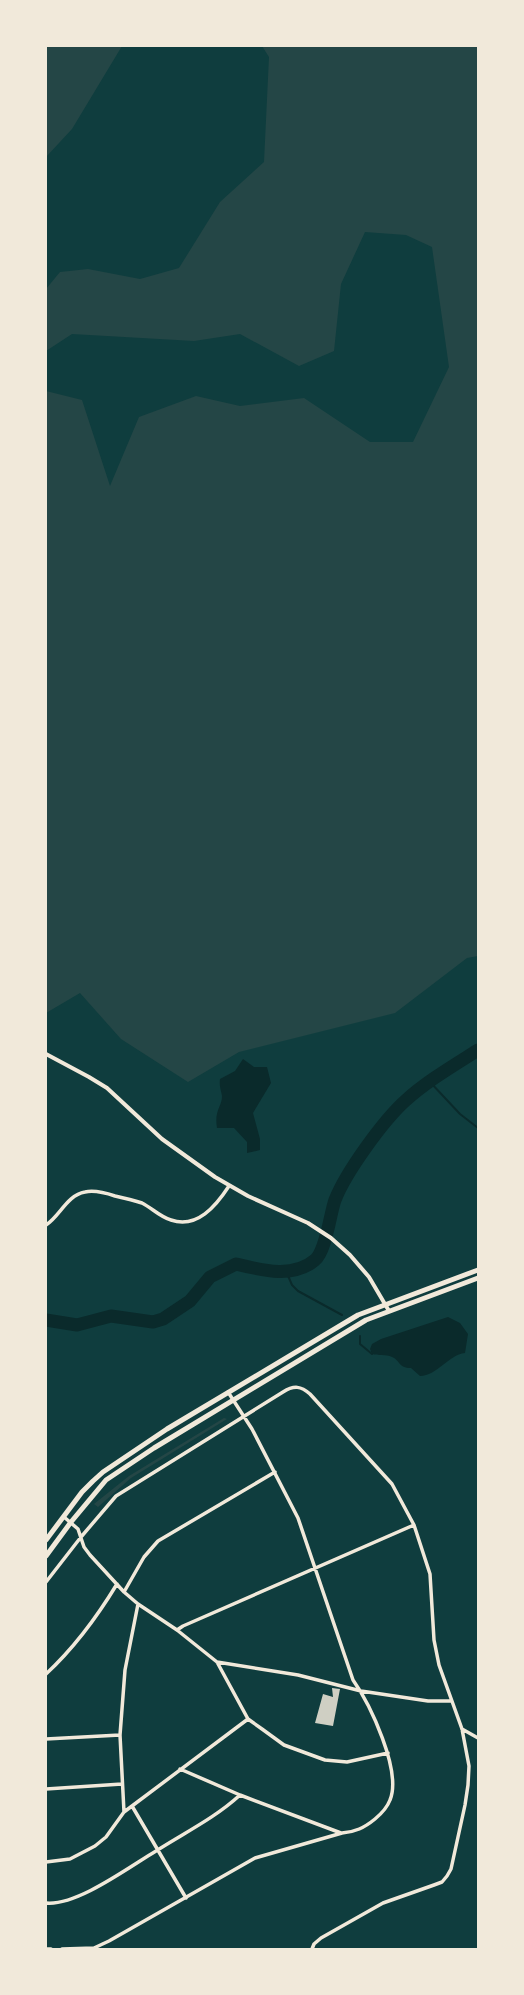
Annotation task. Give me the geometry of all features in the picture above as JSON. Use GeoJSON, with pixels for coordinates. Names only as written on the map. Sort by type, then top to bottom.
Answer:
{"type":"FeatureCollection","features":[{"type":"Feature","properties":{"kind":"main road"},"geometry":{"type":"LineString","coordinates":[[46,1540],[82,1492],[103,1472],[167,1429],[341,1324],[385,1303],[478,1270]]}},
{"type":"Feature","properties":{"kind":"main road"},"geometry":{"type":"LineString","coordinates":[[46,1556],[71,1522],[106,1480],[232,1400],[345,1331],[366,1320],[478,1278]]}},
{"type":"Feature","properties":{"kind":"street"},"geometry":{"type":"LineString","coordinates":[[46,1054],[107,1088],[162,1139],[229,1186],[308,1224],[331,1238],[363,1269],[375,1285],[389,1311]]}},
{"type":"Feature","properties":{"kind":"street"},"geometry":{"type":"LineString","coordinates":[[46,1225],[55,1218],[76,1195],[89,1191],[109,1194],[141,1203],[170,1220],[182,1223],[193,1221],[203,1216],[221,1198],[229,1186]]}},
{"type":"Feature","properties":{"kind":"street"},"geometry":{"type":"LineString","coordinates":[[46,1582],[107,1505],[127,1487],[283,1392],[296,1386],[304,1389],[310,1394],[376,1465],[398,1494],[414,1525],[430,1574],[434,1640],[439,1666],[462,1729],[469,1766],[468,1785],[451,1869],[442,1882],[382,1903],[321,1938],[314,1944],[312,1949]]}},
{"type":"Feature","properties":{"kind":"street"},"geometry":{"type":"LineString","coordinates":[[62,1949],[94,1948],[186,1898],[255,1858],[342,1833],[354,1832],[376,1818],[388,1805],[393,1786],[388,1754],[361,1691],[353,1680],[298,1518],[275,1472],[228,1392]]}},
{"type":"Feature","properties":{"kind":"street"},"geometry":{"type":"LineString","coordinates":[[124,1592],[144,1557],[158,1541],[275,1472]]}},
{"type":"Feature","properties":{"kind":"street"},"geometry":{"type":"LineString","coordinates":[[64,1517],[78,1529],[84,1547],[124,1592],[138,1604],[177,1630],[217,1662],[248,1719],[284,1745],[325,1760],[347,1762],[388,1754]]}},
{"type":"Feature","properties":{"kind":"street"},"geometry":{"type":"LineString","coordinates":[[177,1630],[183,1626],[414,1525]]}},
{"type":"Feature","properties":{"kind":"street"},"geometry":{"type":"LineString","coordinates":[[46,1674],[70,1649],[93,1620],[117,1584]]}},
{"type":"Feature","properties":{"kind":"street"},"geometry":{"type":"LineString","coordinates":[[124,1812],[120,1735],[125,1670],[138,1604]]}},
{"type":"Feature","properties":{"kind":"street"},"geometry":{"type":"LineString","coordinates":[[217,1662],[298,1675],[361,1691],[428,1701],[452,1701]]}},
{"type":"Feature","properties":{"kind":"street"},"geometry":{"type":"LineString","coordinates":[[46,1862],[70,1859],[95,1846],[106,1837],[124,1812],[248,1719]]}},
{"type":"Feature","properties":{"kind":"street"},"geometry":{"type":"LineString","coordinates":[[462,1729],[478,1738]]}},
{"type":"Feature","properties":{"kind":"street"},"geometry":{"type":"LineString","coordinates":[[46,1739],[120,1735]]}},
{"type":"Feature","properties":{"kind":"street"},"geometry":{"type":"LineString","coordinates":[[180,1769],[240,1795],[342,1833]]}},
{"type":"Feature","properties":{"kind":"street"},"geometry":{"type":"LineString","coordinates":[[46,1788],[122,1784]]}},
{"type":"Feature","properties":{"kind":"street"},"geometry":{"type":"LineString","coordinates":[[46,1903],[61,1902],[84,1893],[209,1819],[240,1795]]}},
{"type":"Feature","properties":{"kind":"street"},"geometry":{"type":"LineString","coordinates":[[132,1806],[186,1898]]}},
{"type":"Feature","properties":{"kind":"street"},"geometry":{"type":"LineString","coordinates":[[46,1949],[51,1949]]}},
{"type":"Feature","properties":{"kind":"shaded area"},"geometry":{"type":"Polygon","coordinates":[[[46,46],[122,46],[72,129],[46,157],[46,46]]]}},
{"type":"Feature","properties":{"kind":"shaded area"},"geometry":{"type":"Polygon","coordinates":[[[262,46],[478,46],[478,956],[467,958],[395,1013],[239,1052],[188,1082],[121,1039],[80,993],[46,1013],[46,391],[82,400],[110,486],[139,417],[196,396],[240,406],[304,398],[370,442],[413,442],[449,367],[432,247],[406,235],[365,232],[341,284],[334,351],[299,366],[240,334],[194,341],[72,334],[46,351],[46,289],[60,272],[88,269],[140,279],[179,268],[220,202],[264,162],[269,57],[262,46]]]}},
{"type":"Feature","properties":{"kind":"shaded area"},"geometry":{"type":"Polygon","coordinates":[[[243,1059],[254,1067],[267,1067],[271,1083],[253,1113],[260,1139],[260,1150],[247,1153],[247,1142],[234,1128],[217,1128],[216,1122],[217,1113],[222,1100],[220,1079],[235,1071],[243,1059]]]}},
{"type":"Feature","properties":{"kind":"shaded area"},"geometry":{"type":"Polygon","coordinates":[[[448,1317],[460,1323],[468,1334],[465,1353],[453,1357],[432,1373],[420,1376],[411,1368],[402,1366],[392,1357],[372,1354],[370,1349],[372,1344],[381,1339],[448,1317]]]}},
{"type":"Feature","properties":{"kind":"shaded area"},"geometry":{"type":"Polygon","coordinates":[[[224,1418],[227,1419],[131,1478],[98,1507],[94,1504],[129,1476],[224,1418]]]}},
{"type":"Feature","properties":{"kind":"building"},"geometry":{"type":"Polygon","coordinates":[[[332,1688],[340,1689],[333,1726],[315,1723],[323,1694],[333,1697],[332,1688]]]}},
{"type":"Feature","properties":{"kind":"waterway"},"geometry":{"type":"LineString","coordinates":[[46,1320],[77,1325],[111,1316],[153,1322],[163,1319],[190,1301],[210,1277],[236,1264],[256,1269],[277,1271],[287,1271],[306,1266],[315,1260],[322,1249],[335,1200],[347,1176],[386,1121],[405,1101],[422,1087],[478,1050]]}},
{"type":"Feature","properties":{"kind":"waterway"},"geometry":{"type":"LineString","coordinates":[[430,1082],[460,1114],[478,1128]]}},
{"type":"Feature","properties":{"kind":"waterway"},"geometry":{"type":"LineString","coordinates":[[286,1271],[292,1285],[298,1291],[342,1315]]}},
{"type":"Feature","properties":{"kind":"waterway"},"geometry":{"type":"LineString","coordinates":[[360,1336],[360,1344],[372,1354]]}}]}
